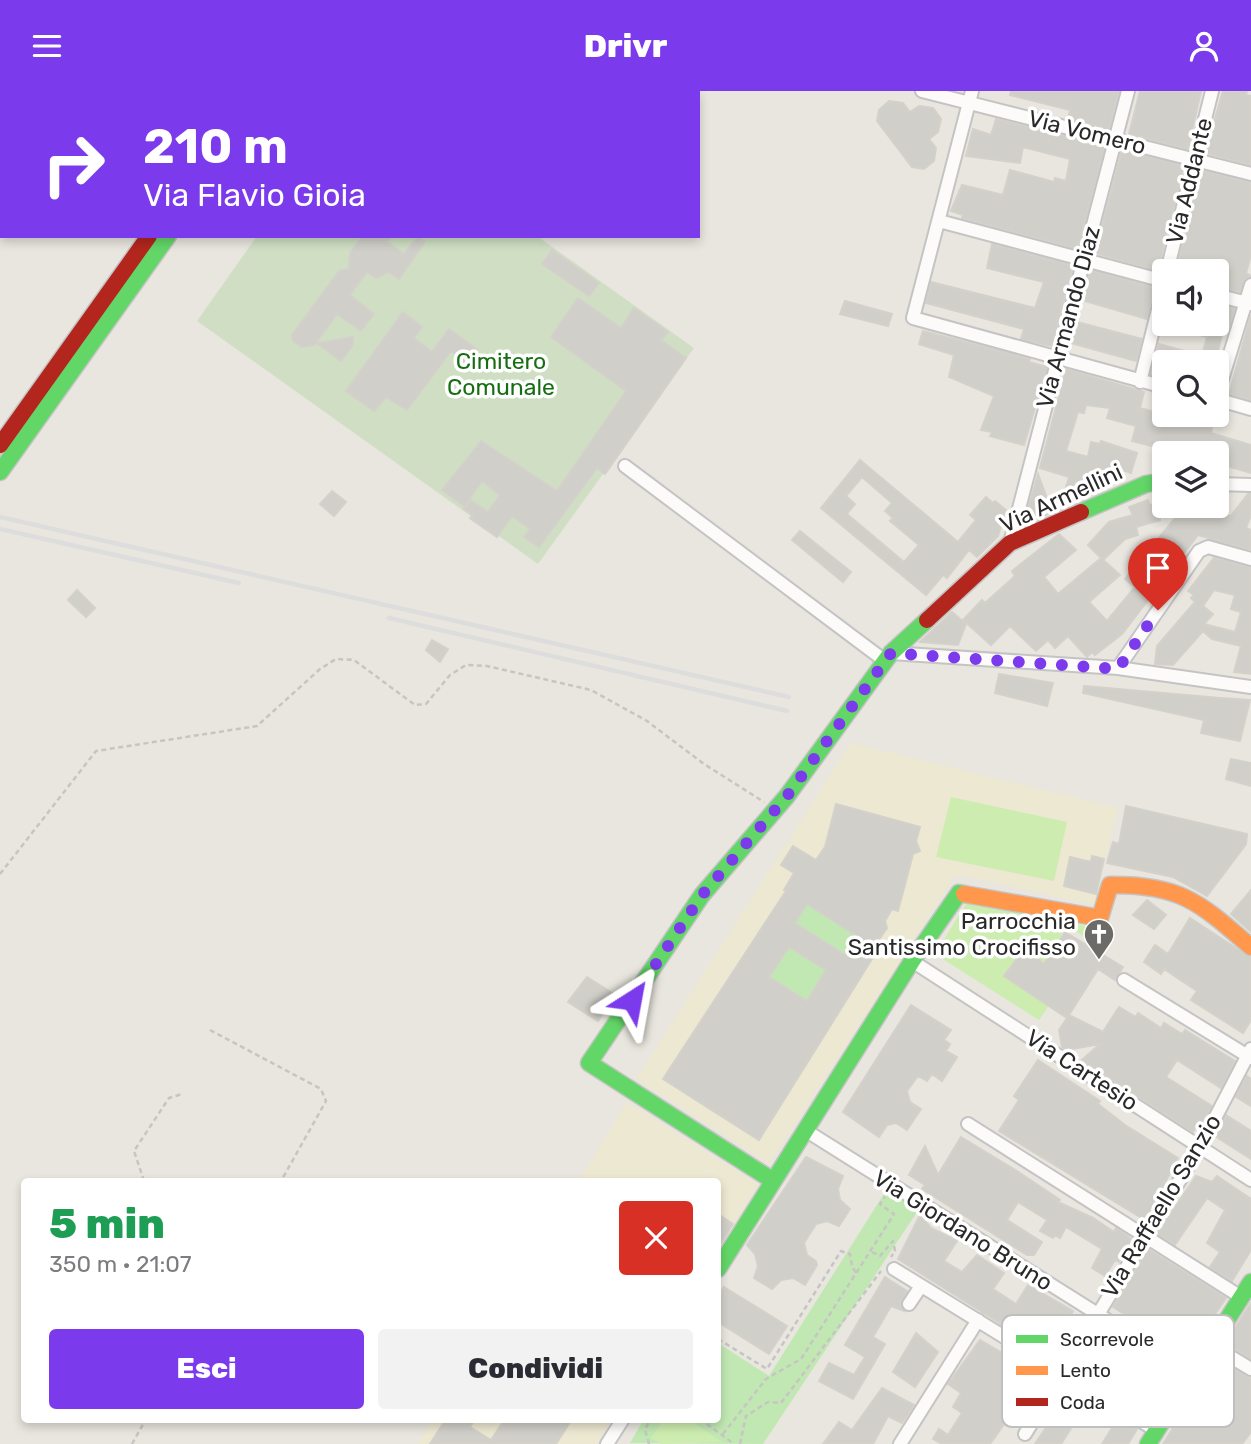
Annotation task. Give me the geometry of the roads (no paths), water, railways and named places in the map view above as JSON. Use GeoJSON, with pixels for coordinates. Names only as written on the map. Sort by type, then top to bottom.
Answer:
{"type":"FeatureCollection","features":[{"type":"Feature","properties":{"kind":"street","name":"Via Vomero"},"geometry":{"type":"LineString","coordinates":[[922,91],[970,97],[1115,139],[1251,174]]}},
{"type":"Feature","properties":{"kind":"street","name":"Via Armando Diaz"},"geometry":{"type":"LineString","coordinates":[[1010,543],[1128,91]]}},
{"type":"Feature","properties":{"kind":"street","name":"Via Addante"},"geometry":{"type":"LineString","coordinates":[[1170,259],[1212,91]]}},
{"type":"Feature","properties":{"kind":"street"},"geometry":{"type":"LineString","coordinates":[[970,97],[914,318],[1152,384]]}},
{"type":"Feature","properties":{"kind":"street"},"geometry":{"type":"LineString","coordinates":[[939,221],[1152,280]]}},
{"type":"Feature","properties":{"kind":"street"},"geometry":{"type":"LineString","coordinates":[[0,445],[148,238]]}},
{"type":"Feature","properties":{"kind":"street"},"geometry":{"type":"LineString","coordinates":[[0,472],[168,238]]}},
{"type":"Feature","properties":{"kind":"street"},"geometry":{"type":"LineString","coordinates":[[1229,362],[1249,303],[1251,285]]}},
{"type":"Feature","properties":{"kind":"street"},"geometry":{"type":"LineString","coordinates":[[1229,298],[1249,303]]}},
{"type":"Feature","properties":{"kind":"street"},"geometry":{"type":"LineString","coordinates":[[1140,381],[1152,332]]}},
{"type":"Feature","properties":{"kind":"street"},"geometry":{"type":"LineString","coordinates":[[1229,403],[1251,409]]}},
{"type":"Feature","properties":{"kind":"street"},"geometry":{"type":"LineString","coordinates":[[625,465],[888,657],[1118,669],[1251,687]]}},
{"type":"Feature","properties":{"kind":"street","name":"Via Armellini"},"geometry":{"type":"LineString","coordinates":[[772,1180],[589,1063],[702,895],[787,796],[888,657],[1010,543],[1152,483]]}},
{"type":"Feature","properties":{"kind":"street"},"geometry":{"type":"LineString","coordinates":[[1229,484],[1251,485]]}},
{"type":"Feature","properties":{"kind":"street"},"geometry":{"type":"LineString","coordinates":[[1118,669],[1199,551],[1208,547],[1251,559]]}},
{"type":"Feature","properties":{"kind":"street"},"geometry":{"type":"LineString","coordinates":[[721,1264],[912,961],[959,893],[1100,918],[1110,885],[1160,886],[1191,897],[1251,947]]}},
{"type":"Feature","properties":{"kind":"street","name":"Via Cartesio"},"geometry":{"type":"LineString","coordinates":[[912,961],[1251,1180]]}},
{"type":"Feature","properties":{"kind":"street"},"geometry":{"type":"LineString","coordinates":[[1124,979],[1250,1054]]}},
{"type":"Feature","properties":{"kind":"street","name":"Via Raffaello Sanzio"},"geometry":{"type":"LineString","coordinates":[[1096,1315],[1200,1147],[1250,1054]]}},
{"type":"Feature","properties":{"kind":"street"},"geometry":{"type":"LineString","coordinates":[[968,1124],[1241,1297]]}},
{"type":"Feature","properties":{"kind":"street","name":"Via Giordano Bruno"},"geometry":{"type":"LineString","coordinates":[[805,1130],[1096,1315]]}},
{"type":"Feature","properties":{"kind":"street"},"geometry":{"type":"LineString","coordinates":[[888,1266],[1002,1335]]}},
{"type":"Feature","properties":{"kind":"street"},"geometry":{"type":"LineString","coordinates":[[1230,1315],[1251,1282]]}},
{"type":"Feature","properties":{"kind":"street"},"geometry":{"type":"LineString","coordinates":[[909,1304],[921,1286]]}},
{"type":"Feature","properties":{"kind":"street"},"geometry":{"type":"LineString","coordinates":[[900,1444],[978,1320]]}},
{"type":"Feature","properties":{"kind":"street"},"geometry":{"type":"LineString","coordinates":[[1234,1359],[1251,1369]]}},
{"type":"Feature","properties":{"kind":"street"},"geometry":{"type":"LineString","coordinates":[[610,1443],[621,1423]]}},
{"type":"Feature","properties":{"kind":"street","name":"Via Raffaello Sanzio"},"geometry":{"type":"LineString","coordinates":[[1025,1434],[1029,1427]]}},
{"type":"Feature","properties":{"kind":"railway"},"geometry":{"type":"LineString","coordinates":[[0,517],[789,697]]}},
{"type":"Feature","properties":{"kind":"railway"},"geometry":{"type":"LineString","coordinates":[[0,529],[239,583]]}},
{"type":"Feature","properties":{"kind":"railway"},"geometry":{"type":"LineString","coordinates":[[389,618],[787,711]]}},
{"type":"Feature","properties":{"kind":"place","name":"Parrocchia Santissimo Crocifisso"},"geometry":{"type":"Point","coordinates":[1099,961]}},
{"type":"Feature","properties":{"kind":"park label","name":"Cimitero Comunale"},"geometry":{"type":"Point","coordinates":[501,374]}}]}
